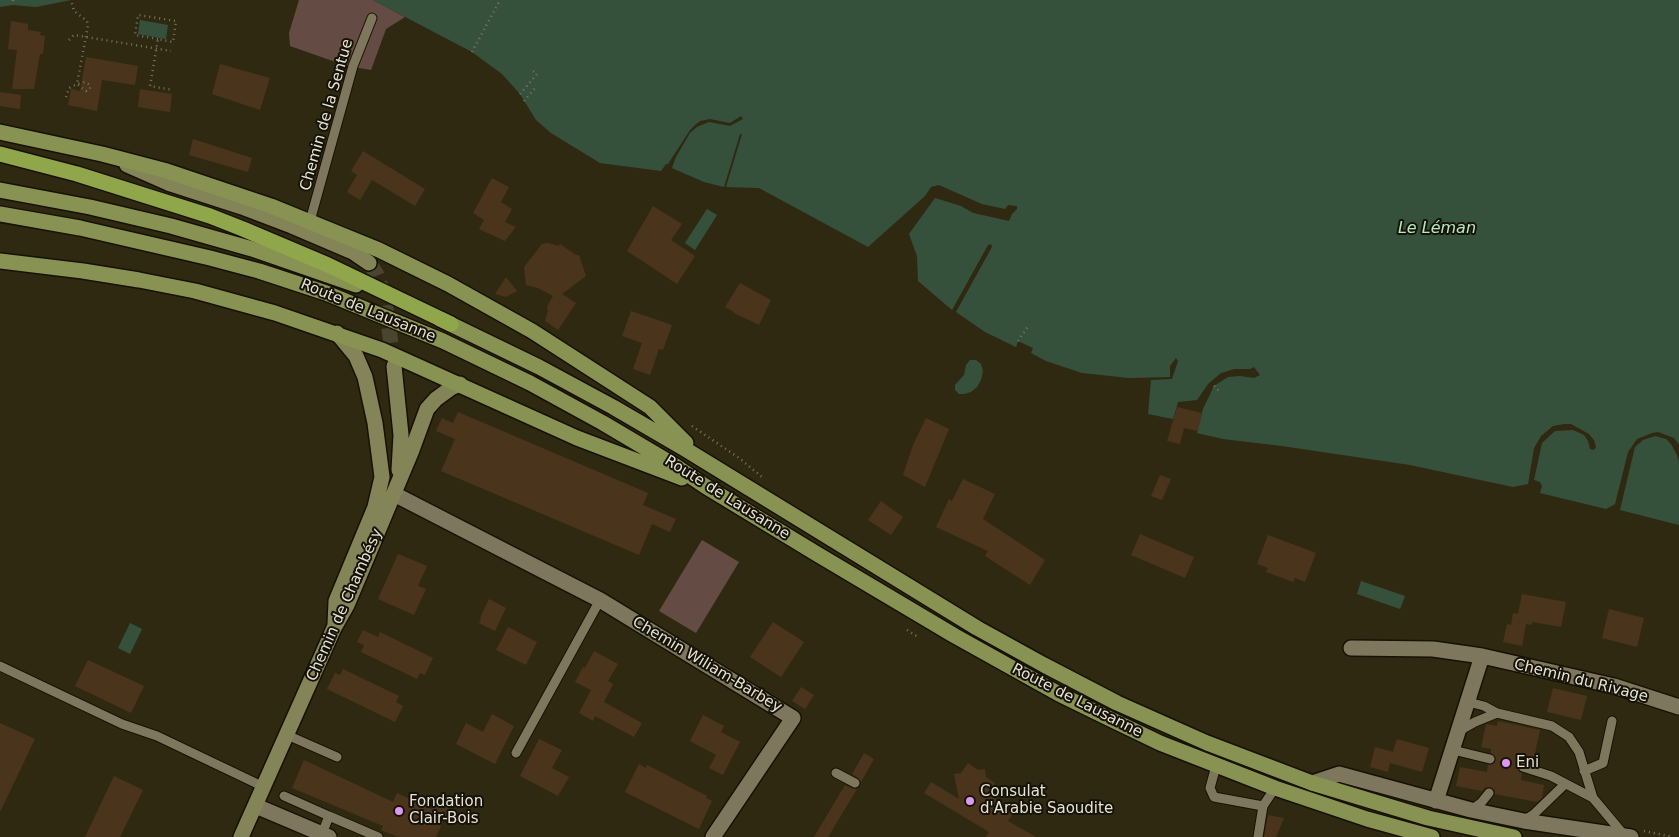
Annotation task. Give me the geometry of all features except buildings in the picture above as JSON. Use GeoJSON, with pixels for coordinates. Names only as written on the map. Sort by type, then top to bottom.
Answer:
{"type":"FeatureCollection","features":[{"type":"Feature","properties":{"kind":"highway"},"geometry":{"type":"LineString","coordinates":[[0,154],[77,174],[243,228],[451,324]]}},
{"type":"Feature","properties":{"kind":"main road"},"geometry":{"type":"LineString","coordinates":[[0,132],[102,154],[210,184],[310,221],[414,267],[532,331],[650,407],[705,461]]}},
{"type":"Feature","properties":{"kind":"main road","name":"Route de Lausanne"},"geometry":{"type":"LineString","coordinates":[[0,190],[114,212],[236,244],[351,283],[451,324],[576,386],[705,461],[884,572],[1044,665],[1162,724],[1312,783],[1428,818],[1514,837]]}},
{"type":"Feature","properties":{"kind":"main road","name":"Route de Lausanne"},"geometry":{"type":"LineString","coordinates":[[0,214],[80,228],[210,258],[290,281],[364,308],[443,341],[530,383],[646,448],[705,486],[956,636],[1010,667],[1106,717],[1160,743],[1275,788],[1367,819],[1432,837]]}},
{"type":"Feature","properties":{"kind":"main road"},"geometry":{"type":"LineString","coordinates":[[0,261],[113,276],[195,292],[267,310],[337,333],[404,359],[577,438],[705,486]]}},
{"type":"Feature","properties":{"kind":"street"},"geometry":{"type":"LineString","coordinates":[[102,154],[168,183],[242,207],[299,229],[353,252],[369,263]]}},
{"type":"Feature","properties":{"kind":"street"},"geometry":{"type":"LineString","coordinates":[[334,628],[336,601],[375,507],[382,477],[375,423],[365,377],[356,356],[337,333]]}},
{"type":"Feature","properties":{"kind":"street"},"geometry":{"type":"LineString","coordinates":[[394,366],[401,435],[396,489]]}},
{"type":"Feature","properties":{"kind":"street","name":"Chemin de Chambésy"},"geometry":{"type":"LineString","coordinates":[[241,837],[334,628],[347,605],[412,450],[427,409],[450,388],[460,384]]}},
{"type":"Feature","properties":{"kind":"street","name":"Chemin Wiliam-Barbey"},"geometry":{"type":"LineString","coordinates":[[396,489],[600,600],[793,718],[713,837]]}},
{"type":"Feature","properties":{"kind":"street","name":"Chemin du Rivage"},"geometry":{"type":"LineString","coordinates":[[1350,648],[1433,648],[1482,656],[1614,686],[1679,707]]}},
{"type":"Feature","properties":{"kind":"street"},"geometry":{"type":"LineString","coordinates":[[1436,801],[1482,656]]}},
{"type":"Feature","properties":{"kind":"street"},"geometry":{"type":"LineString","coordinates":[[1312,783],[1339,774],[1471,810],[1524,821],[1624,833]]}},
{"type":"Feature","properties":{"kind":"street"},"geometry":{"type":"LineString","coordinates":[[256,806],[326,836]]}},
{"type":"Feature","properties":{"kind":"street"},"geometry":{"type":"LineString","coordinates":[[1367,819],[1406,837]]}},
{"type":"Feature","properties":{"kind":"lane","name":"Chemin de la Sentue"},"geometry":{"type":"LineString","coordinates":[[310,221],[353,66],[372,18]]}},
{"type":"Feature","properties":{"kind":"lane"},"geometry":{"type":"LineString","coordinates":[[516,753],[600,600]]}},
{"type":"Feature","properties":{"kind":"lane"},"geometry":{"type":"LineString","coordinates":[[0,666],[122,724],[157,736],[264,787]]}},
{"type":"Feature","properties":{"kind":"lane"},"geometry":{"type":"LineString","coordinates":[[1468,702],[1484,706],[1497,713],[1552,726],[1570,737],[1579,752],[1593,798]]}},
{"type":"Feature","properties":{"kind":"lane"},"geometry":{"type":"LineString","coordinates":[[1459,731],[1497,713]]}},
{"type":"Feature","properties":{"kind":"lane"},"geometry":{"type":"LineString","coordinates":[[1584,771],[1603,762],[1612,721]]}},
{"type":"Feature","properties":{"kind":"lane"},"geometry":{"type":"LineString","coordinates":[[287,735],[338,757]]}},
{"type":"Feature","properties":{"kind":"lane"},"geometry":{"type":"LineString","coordinates":[[1453,750],[1490,759]]}},
{"type":"Feature","properties":{"kind":"lane"},"geometry":{"type":"LineString","coordinates":[[1216,766],[1210,788],[1214,797],[1263,806]]}},
{"type":"Feature","properties":{"kind":"lane"},"geometry":{"type":"LineString","coordinates":[[1523,767],[1550,776],[1593,798],[1624,833]]}},
{"type":"Feature","properties":{"kind":"lane"},"geometry":{"type":"LineString","coordinates":[[836,772],[855,783]]}},
{"type":"Feature","properties":{"kind":"lane"},"geometry":{"type":"LineString","coordinates":[[1524,821],[1534,814],[1565,784]]}},
{"type":"Feature","properties":{"kind":"lane"},"geometry":{"type":"LineString","coordinates":[[1258,837],[1263,806],[1275,788]]}},
{"type":"Feature","properties":{"kind":"lane"},"geometry":{"type":"LineString","coordinates":[[1471,810],[1481,803],[1489,793]]}},
{"type":"Feature","properties":{"kind":"lane"},"geometry":{"type":"LineString","coordinates":[[284,796],[378,837]]}},
{"type":"Feature","properties":{"kind":"lane"},"geometry":{"type":"LineString","coordinates":[[326,836],[330,816]]}},
{"type":"Feature","properties":{"kind":"path"},"geometry":{"type":"LineString","coordinates":[[13,0],[13,5]]}},
{"type":"Feature","properties":{"kind":"path"},"geometry":{"type":"LineString","coordinates":[[71,0],[74,11],[87,21],[88,25],[77,84]]}},
{"type":"Feature","properties":{"kind":"path"},"geometry":{"type":"LineString","coordinates":[[472,52],[500,0]]}},
{"type":"Feature","properties":{"kind":"path"},"geometry":{"type":"LineString","coordinates":[[138,15],[176,21],[173,42],[158,39],[135,35],[138,15]]}},
{"type":"Feature","properties":{"kind":"path"},"geometry":{"type":"LineString","coordinates":[[69,40],[74,35],[171,51]]}},
{"type":"Feature","properties":{"kind":"path"},"geometry":{"type":"LineString","coordinates":[[158,39],[150,86],[172,90]]}},
{"type":"Feature","properties":{"kind":"path"},"geometry":{"type":"LineString","coordinates":[[520,94],[537,74],[533,71]]}},
{"type":"Feature","properties":{"kind":"path"},"geometry":{"type":"LineString","coordinates":[[66,97],[68,88],[77,84],[85,82],[90,85],[90,89],[86,91],[77,84]]}},
{"type":"Feature","properties":{"kind":"path"},"geometry":{"type":"LineString","coordinates":[[524,101],[537,86]]}},
{"type":"Feature","properties":{"kind":"path"},"geometry":{"type":"LineString","coordinates":[[1018,341],[1029,325]]}},
{"type":"Feature","properties":{"kind":"path"},"geometry":{"type":"LineString","coordinates":[[1214,386],[1221,393]]}},
{"type":"Feature","properties":{"kind":"path"},"geometry":{"type":"LineString","coordinates":[[739,458],[765,479]]}},
{"type":"Feature","properties":{"kind":"path"},"geometry":{"type":"LineString","coordinates":[[907,630],[918,637]]}},
{"type":"Feature","properties":{"kind":"path"},"geometry":{"type":"LineString","coordinates":[[1624,833],[1656,832],[1673,837]]}},
{"type":"Feature","properties":{"kind":"shaded area"},"geometry":{"type":"Polygon","coordinates":[[[299,0],[373,0],[405,17],[386,29],[371,70],[347,66],[290,46],[289,33],[299,0]]]}},
{"type":"Feature","properties":{"kind":"shaded area"},"geometry":{"type":"Polygon","coordinates":[[[702,540],[739,562],[696,633],[659,611],[702,540]]]}},
{"type":"Feature","properties":{"kind":"water"},"geometry":{"type":"Polygon","coordinates":[[[0,0],[71,0],[36,7],[13,5],[0,7],[0,0]]]}},
{"type":"Feature","properties":{"kind":"water","name":"Le Léman"},"geometry":{"type":"Polygon","coordinates":[[[373,0],[1679,0],[1679,445],[1674,438],[1658,432],[1637,439],[1628,452],[1615,504],[1606,509],[1540,493],[1542,486],[1540,482],[1534,480],[1542,443],[1555,431],[1573,430],[1584,435],[1590,449],[1594,450],[1596,447],[1594,440],[1589,434],[1571,424],[1553,426],[1541,436],[1534,448],[1528,484],[1513,487],[1410,465],[1223,439],[1197,433],[1203,409],[1214,386],[1228,377],[1254,378],[1260,375],[1254,367],[1250,369],[1234,369],[1221,373],[1208,384],[1197,400],[1178,402],[1173,419],[1148,414],[1151,380],[1172,379],[1178,361],[1176,358],[1170,366],[1170,377],[1129,378],[1082,373],[1046,361],[1031,353],[1033,348],[1018,341],[1016,347],[985,332],[956,312],[992,247],[991,244],[988,245],[952,310],[918,281],[917,256],[909,234],[935,198],[961,206],[973,213],[1009,221],[1017,206],[1008,205],[1005,209],[982,204],[939,185],[931,187],[925,196],[868,247],[759,188],[726,187],[742,134],[740,134],[724,187],[704,182],[672,168],[690,133],[697,127],[709,122],[730,126],[743,119],[741,116],[730,123],[710,119],[700,121],[690,130],[668,164],[661,171],[600,163],[551,133],[536,120],[520,94],[502,74],[472,52],[373,0]]]}},
{"type":"Feature","properties":{"kind":"water"},"geometry":{"type":"Polygon","coordinates":[[[140,20],[168,25],[166,39],[138,34],[140,20]]]}},
{"type":"Feature","properties":{"kind":"water"},"geometry":{"type":"Polygon","coordinates":[[[707,209],[717,215],[695,250],[685,243],[707,209]]]}},
{"type":"Feature","properties":{"kind":"water"},"geometry":{"type":"Polygon","coordinates":[[[970,360],[976,360],[981,364],[983,371],[981,380],[971,392],[959,394],[955,390],[955,385],[964,375],[966,365],[970,360]]]}},
{"type":"Feature","properties":{"kind":"water"},"geometry":{"type":"Polygon","coordinates":[[[1655,436],[1666,439],[1671,444],[1679,462],[1679,525],[1620,510],[1635,447],[1643,440],[1655,436]]]}},
{"type":"Feature","properties":{"kind":"water"},"geometry":{"type":"Polygon","coordinates":[[[1361,581],[1405,596],[1400,609],[1357,594],[1361,581]]]}},
{"type":"Feature","properties":{"kind":"water"},"geometry":{"type":"Polygon","coordinates":[[[130,623],[142,629],[130,654],[118,648],[130,623]]]}},
{"type":"Feature","properties":{"kind":"tunnel"},"geometry":{"type":"LineString","coordinates":[[369,263],[376,273],[384,294],[394,365]]}},
{"type":"Feature","properties":{"kind":"place","name":"Eni"},"geometry":{"type":"Point","coordinates":[1506,763]}},
{"type":"Feature","properties":{"kind":"place","name":"Consulat d'Arabie Saoudite"},"geometry":{"type":"Point","coordinates":[970,801]}},
{"type":"Feature","properties":{"kind":"place","name":"Fondation Clair-Bois"},"geometry":{"type":"Point","coordinates":[399,811]}}]}
